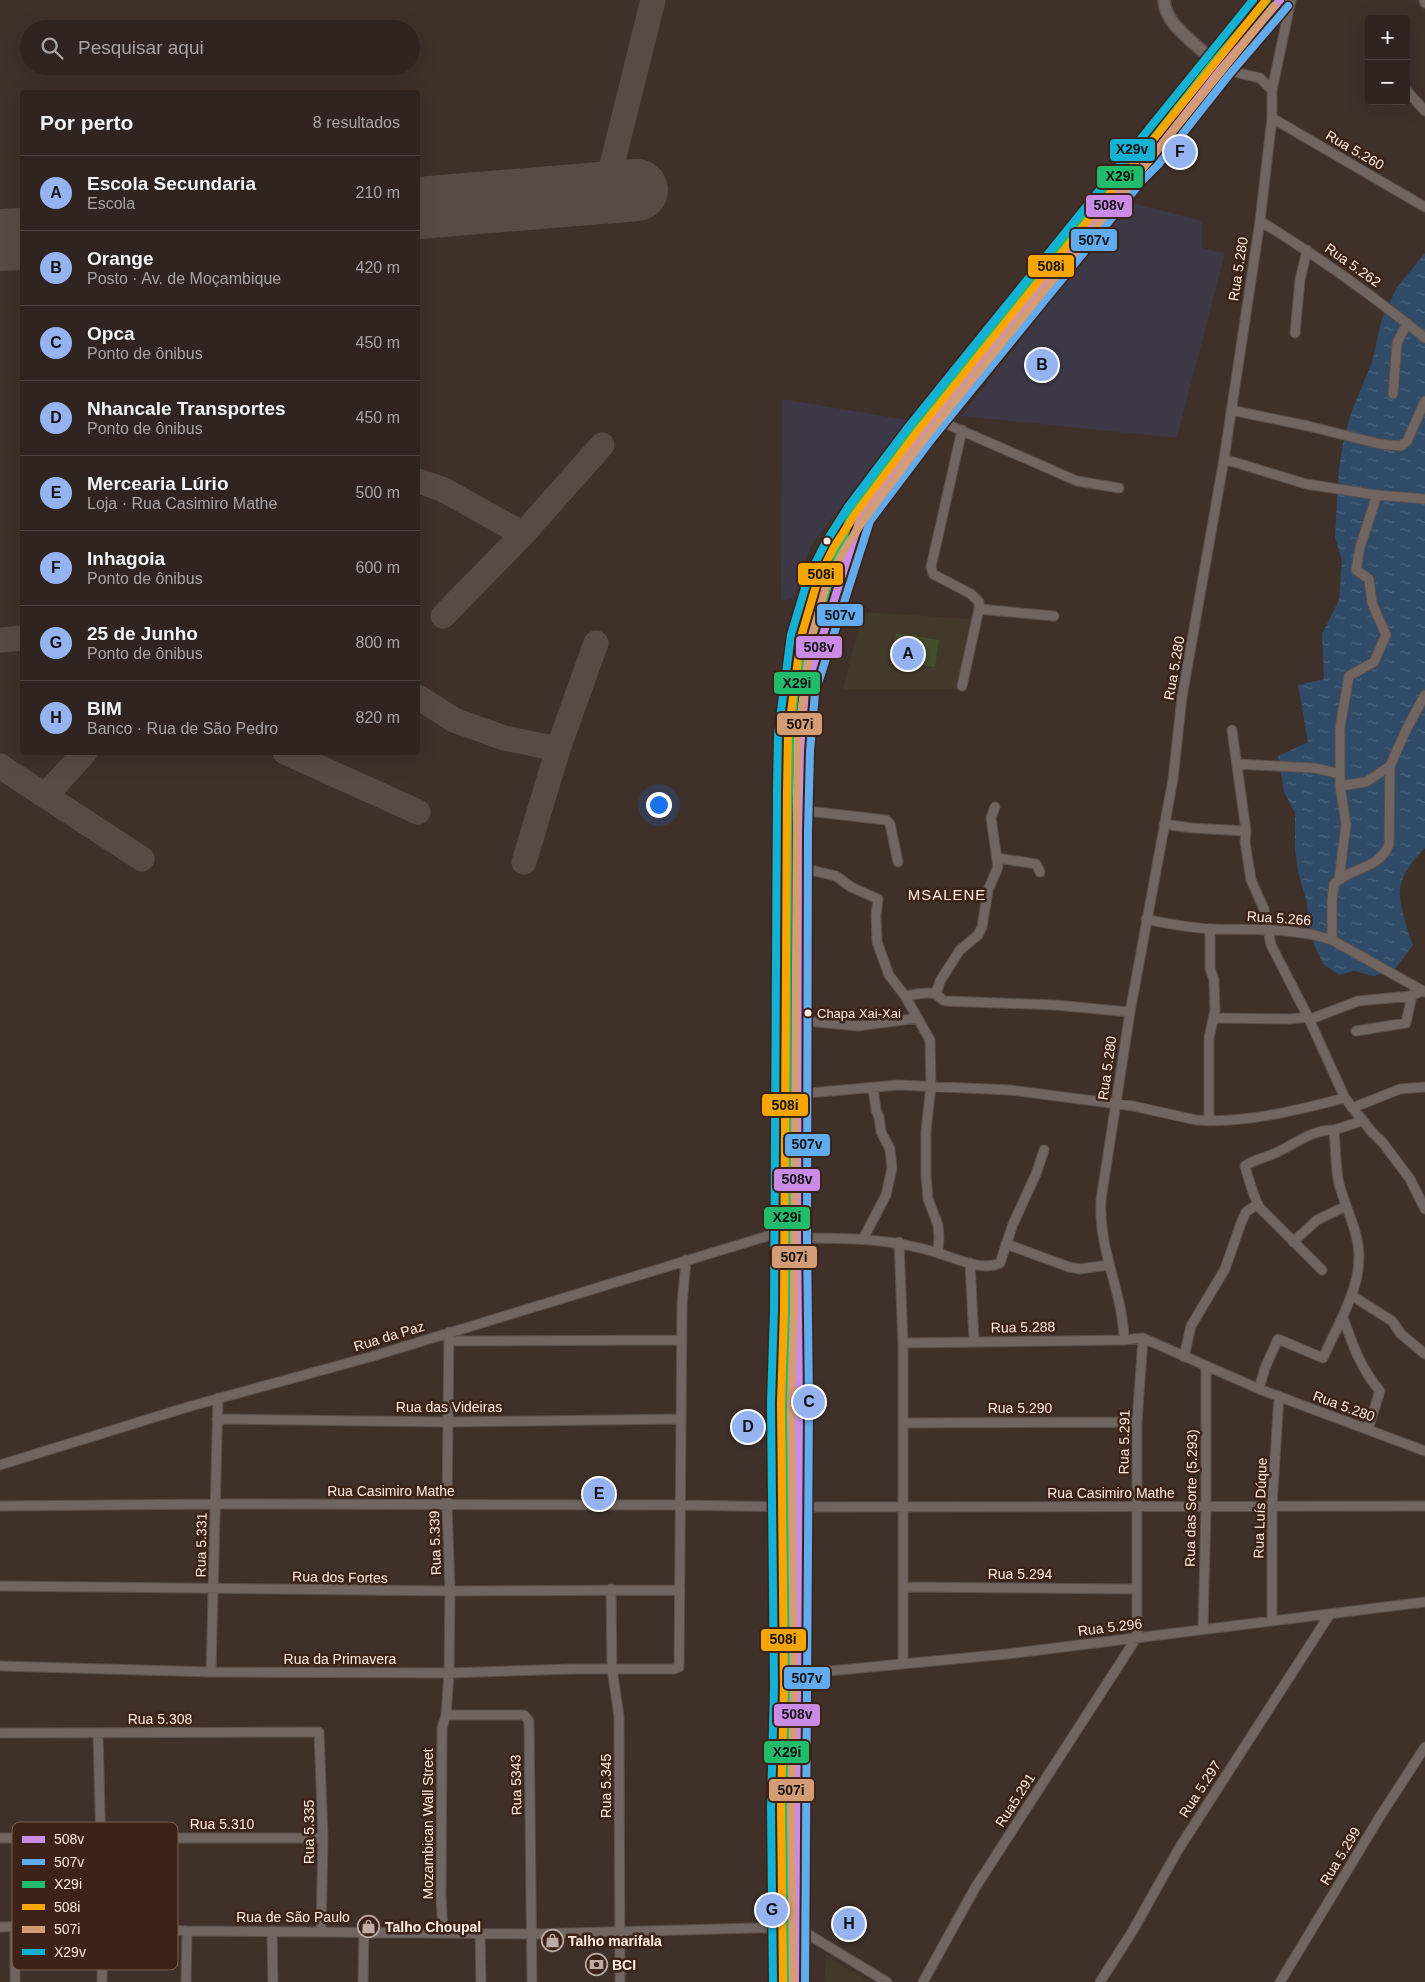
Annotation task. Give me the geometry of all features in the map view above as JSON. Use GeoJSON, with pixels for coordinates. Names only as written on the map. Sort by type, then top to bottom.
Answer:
{"type":"FeatureCollection","features":[{"type":"Feature","properties":{"kind":"highway"},"geometry":{"type":"LineString","coordinates":[[796,1982],[791,1924],[782,1903],[790,1506],[799,1403],[797,1238],[798,867],[800,750],[805,691],[861,516],[935,419],[1135,174],[1150,159],[1266,0]]}},
{"type":"Feature","properties":{"kind":"highway"},"geometry":{"type":"LineString","coordinates":[[783,1982],[791,1924],[798,1674],[790,1506],[781,1403],[788,735],[801,637],[818,579],[834,547],[856,512],[917,432],[1145,150],[1218,65],[1280,0]]}},
{"type":"Feature","properties":{"kind":"street"},"geometry":{"type":"LineString","coordinates":[[1164,0],[1164,5],[1172,21],[1182,33],[1218,65],[1260,78],[1272,90]]}},
{"type":"Feature","properties":{"kind":"street","name":"Rua 5.280"},"geometry":{"type":"LineString","coordinates":[[1124,1340],[1121,1308],[1108,1265],[1101,1213],[1130,1012],[1173,779],[1182,697],[1224,459],[1260,221],[1272,118],[1272,90],[1291,0]]}},
{"type":"Feature","properties":{"kind":"street"},"geometry":{"type":"LineString","coordinates":[[1410,94],[1425,111]]}},
{"type":"Feature","properties":{"kind":"street","name":"Rua 5.260"},"geometry":{"type":"LineString","coordinates":[[1272,118],[1425,207]]}},
{"type":"Feature","properties":{"kind":"street","name":"Rua 5.262"},"geometry":{"type":"LineString","coordinates":[[1260,221],[1365,289],[1425,338]]}},
{"type":"Feature","properties":{"kind":"street"},"geometry":{"type":"LineString","coordinates":[[1295,333],[1300,280],[1307,250]]}},
{"type":"Feature","properties":{"kind":"street"},"geometry":{"type":"LineString","coordinates":[[1393,394],[1397,343],[1407,323]]}},
{"type":"Feature","properties":{"kind":"street"},"geometry":{"type":"LineString","coordinates":[[1231,410],[1308,426],[1380,444],[1401,446],[1407,441],[1425,401]]}},
{"type":"Feature","properties":{"kind":"street"},"geometry":{"type":"LineString","coordinates":[[935,419],[1076,481],[1119,488]]}},
{"type":"Feature","properties":{"kind":"street"},"geometry":{"type":"LineString","coordinates":[[962,430],[931,567],[934,574],[971,594],[979,602],[962,686]]}},
{"type":"Feature","properties":{"kind":"street"},"geometry":{"type":"LineString","coordinates":[[1224,459],[1306,484],[1377,495],[1425,499]]}},
{"type":"Feature","properties":{"kind":"street"},"geometry":{"type":"LineString","coordinates":[[1339,880],[1346,824],[1340,786],[1340,727],[1349,676],[1374,662],[1386,635],[1372,603],[1369,579],[1356,570],[1360,547],[1377,495]]}},
{"type":"Feature","properties":{"kind":"street"},"geometry":{"type":"LineString","coordinates":[[979,609],[1054,616]]}},
{"type":"Feature","properties":{"kind":"street"},"geometry":{"type":"LineString","coordinates":[[1332,940],[1332,893],[1334,884],[1376,862],[1385,854],[1389,846],[1390,766],[1407,728],[1425,695]]}},
{"type":"Feature","properties":{"kind":"street"},"geometry":{"type":"LineString","coordinates":[[1232,730],[1251,880],[1264,909],[1271,945],[1308,1017],[1345,1098],[1410,1179],[1425,1209]]}},
{"type":"Feature","properties":{"kind":"street"},"geometry":{"type":"LineString","coordinates":[[1237,764],[1314,768],[1340,774]]}},
{"type":"Feature","properties":{"kind":"street"},"geometry":{"type":"LineString","coordinates":[[1340,786],[1366,782],[1390,766]]}},
{"type":"Feature","properties":{"kind":"street"},"geometry":{"type":"LineString","coordinates":[[936,994],[940,981],[960,950],[978,935],[982,927],[988,890],[997,870],[991,818],[995,807]]}},
{"type":"Feature","properties":{"kind":"street"},"geometry":{"type":"LineString","coordinates":[[799,810],[886,820],[890,824],[898,862]]}},
{"type":"Feature","properties":{"kind":"street"},"geometry":{"type":"LineString","coordinates":[[1164,824],[1192,828],[1246,831]]}},
{"type":"Feature","properties":{"kind":"street"},"geometry":{"type":"LineString","coordinates":[[997,858],[1036,864],[1040,872]]}},
{"type":"Feature","properties":{"kind":"street"},"geometry":{"type":"LineString","coordinates":[[798,867],[836,876],[851,886],[878,899],[876,915],[877,942],[889,975],[918,1018],[930,1040],[931,1086],[926,1131],[926,1175],[928,1199],[938,1225],[938,1253]]}},
{"type":"Feature","properties":{"kind":"street","name":"Rua 5.266"},"geometry":{"type":"LineString","coordinates":[[1146,920],[1210,929],[1300,931],[1332,940],[1423,991]]}},
{"type":"Feature","properties":{"kind":"street"},"geometry":{"type":"LineString","coordinates":[[1209,1121],[1209,1038],[1214,1018],[1214,980],[1210,968],[1210,929]]}},
{"type":"Feature","properties":{"kind":"street"},"geometry":{"type":"LineString","coordinates":[[1214,1018],[1290,1019],[1308,1017],[1311,1019],[1358,1001],[1412,996],[1423,991]]}},
{"type":"Feature","properties":{"kind":"street"},"geometry":{"type":"LineString","coordinates":[[904,996],[936,994],[945,1001],[1055,1005],[1130,1012]]}},
{"type":"Feature","properties":{"kind":"street"},"geometry":{"type":"LineString","coordinates":[[1356,1030],[1406,1023],[1412,996]]}},
{"type":"Feature","properties":{"kind":"street"},"geometry":{"type":"LineString","coordinates":[[816,1022],[858,1026],[918,1018]]}},
{"type":"Feature","properties":{"kind":"street"},"geometry":{"type":"LineString","coordinates":[[798,1094],[898,1085],[1010,1090],[1116,1104],[1209,1121],[1249,1118],[1314,1106],[1345,1098]]}},
{"type":"Feature","properties":{"kind":"street"},"geometry":{"type":"LineString","coordinates":[[1352,1108],[1400,1089],[1425,1087]]}},
{"type":"Feature","properties":{"kind":"street"},"geometry":{"type":"LineString","coordinates":[[863,1238],[886,1195],[892,1168],[890,1149],[881,1132],[873,1088]]}},
{"type":"Feature","properties":{"kind":"street"},"geometry":{"type":"LineString","coordinates":[[1322,1270],[1257,1205],[1245,1168],[1246,1164],[1273,1154],[1305,1137],[1362,1121]]}},
{"type":"Feature","properties":{"kind":"street"},"geometry":{"type":"LineString","coordinates":[[1259,1389],[1265,1368],[1278,1339],[1323,1358],[1343,1317],[1351,1295],[1358,1270],[1359,1249],[1356,1230],[1346,1206],[1337,1170],[1334,1130]]}},
{"type":"Feature","properties":{"kind":"street"},"geometry":{"type":"LineString","coordinates":[[797,1238],[863,1238],[899,1242],[970,1263],[994,1266],[1000,1263],[1013,1224],[1036,1174],[1044,1150]]}},
{"type":"Feature","properties":{"kind":"street"},"geometry":{"type":"LineString","coordinates":[[1184,1357],[1191,1326],[1225,1269],[1240,1223],[1246,1212],[1257,1205]]}},
{"type":"Feature","properties":{"kind":"street"},"geometry":{"type":"LineString","coordinates":[[1293,1242],[1317,1220],[1346,1206]]}},
{"type":"Feature","properties":{"kind":"street","name":"Rua da Paz"},"geometry":{"type":"LineString","coordinates":[[0,1465],[218,1398],[449,1336],[686,1260],[784,1231]]}},
{"type":"Feature","properties":{"kind":"street"},"geometry":{"type":"LineString","coordinates":[[899,1242],[903,1343],[903,1664]]}},
{"type":"Feature","properties":{"kind":"street"},"geometry":{"type":"LineString","coordinates":[[1006,1244],[1069,1268],[1080,1269],[1108,1265]]}},
{"type":"Feature","properties":{"kind":"street"},"geometry":{"type":"LineString","coordinates":[[680,1590],[681,1340],[686,1260]]}},
{"type":"Feature","properties":{"kind":"street"},"geometry":{"type":"LineString","coordinates":[[970,1263],[974,1342]]}},
{"type":"Feature","properties":{"kind":"street"},"geometry":{"type":"LineString","coordinates":[[1351,1295],[1392,1321],[1401,1334],[1425,1354]]}},
{"type":"Feature","properties":{"kind":"street"},"geometry":{"type":"LineString","coordinates":[[1343,1317],[1355,1353],[1365,1372],[1380,1391],[1368,1429]]}},
{"type":"Feature","properties":{"kind":"street"},"geometry":{"type":"LineString","coordinates":[[449,1336],[681,1340]]}},
{"type":"Feature","properties":{"kind":"street","name":"Rua 5.339"},"geometry":{"type":"LineString","coordinates":[[446,1715],[449,1673],[450,1592],[447,1505],[449,1336]]}},
{"type":"Feature","properties":{"kind":"street","name":"Rua 5.280"},"geometry":{"type":"LineString","coordinates":[[1143,1338],[1259,1389],[1425,1451]]}},
{"type":"Feature","properties":{"kind":"street","name":"Rua 5.288"},"geometry":{"type":"LineString","coordinates":[[903,1343],[1124,1340],[1143,1338]]}},
{"type":"Feature","properties":{"kind":"street","name":"Rua 5.291"},"geometry":{"type":"LineString","coordinates":[[1137,1637],[1137,1422],[1143,1338]]}},
{"type":"Feature","properties":{"kind":"street","name":"Rua das Sorte (5.293)"},"geometry":{"type":"LineString","coordinates":[[1203,1629],[1206,1506],[1206,1366]]}},
{"type":"Feature","properties":{"kind":"street","name":"Rua Luís Dúque"},"geometry":{"type":"LineString","coordinates":[[1272,1621],[1272,1506],[1279,1396]]}},
{"type":"Feature","properties":{"kind":"street","name":"Rua 5.331"},"geometry":{"type":"LineString","coordinates":[[211,1672],[218,1398]]}},
{"type":"Feature","properties":{"kind":"street","name":"Rua das Videiras"},"geometry":{"type":"LineString","coordinates":[[216,1419],[448,1422],[681,1419]]}},
{"type":"Feature","properties":{"kind":"street","name":"Rua 5.290"},"geometry":{"type":"LineString","coordinates":[[903,1423],[1137,1422]]}},
{"type":"Feature","properties":{"kind":"street","name":"Rua Casimiro Mathe"},"geometry":{"type":"LineString","coordinates":[[0,1506],[680,1504],[902,1507],[1425,1506]]}},
{"type":"Feature","properties":{"kind":"street","name":"Rua dos Fortes"},"geometry":{"type":"LineString","coordinates":[[0,1586],[450,1592],[680,1590]]}},
{"type":"Feature","properties":{"kind":"street","name":"Rua 5.294"},"geometry":{"type":"LineString","coordinates":[[902,1587],[1137,1589]]}},
{"type":"Feature","properties":{"kind":"street","name":"Rua 5.345"},"geometry":{"type":"LineString","coordinates":[[611,1590],[612,1669],[619,1716],[620,1982]]}},
{"type":"Feature","properties":{"kind":"street","name":"Rua da Primavera"},"geometry":{"type":"LineString","coordinates":[[0,1666],[211,1672],[449,1673],[674,1669],[679,1667],[680,1590]]}},
{"type":"Feature","properties":{"kind":"street","name":"Rua 5.296"},"geometry":{"type":"LineString","coordinates":[[798,1674],[1007,1654],[1425,1602]]}},
{"type":"Feature","properties":{"kind":"street","name":"Rua 5.297"},"geometry":{"type":"LineString","coordinates":[[1100,1982],[1132,1932],[1178,1850],[1330,1614]]}},
{"type":"Feature","properties":{"kind":"street","name":"Rua5.291"},"geometry":{"type":"LineString","coordinates":[[923,1982],[975,1888],[1137,1637]]}},
{"type":"Feature","properties":{"kind":"street","name":"Mozambican Wall Street"},"geometry":{"type":"LineString","coordinates":[[443,1933],[441,1896],[442,1728],[446,1715]]}},
{"type":"Feature","properties":{"kind":"street","name":"Rua 5343"},"geometry":{"type":"LineString","coordinates":[[446,1715],[524,1715],[529,1721],[533,1934]]}},
{"type":"Feature","properties":{"kind":"street","name":"Rua 5.308"},"geometry":{"type":"LineString","coordinates":[[0,1732],[319,1732]]}},
{"type":"Feature","properties":{"kind":"street","name":"Rua 5.335"},"geometry":{"type":"LineString","coordinates":[[319,1732],[323,1838],[321,1931]]}},
{"type":"Feature","properties":{"kind":"street"},"geometry":{"type":"LineString","coordinates":[[98,1733],[99,1822]]}},
{"type":"Feature","properties":{"kind":"street","name":"Rua 5.299"},"geometry":{"type":"LineString","coordinates":[[1280,1982],[1379,1818],[1425,1747]]}},
{"type":"Feature","properties":{"kind":"street","name":"Rua 5.310"},"geometry":{"type":"LineString","coordinates":[[178,1837],[323,1838]]}},
{"type":"Feature","properties":{"kind":"street"},"geometry":{"type":"LineString","coordinates":[[791,1924],[887,1982]]}},
{"type":"Feature","properties":{"kind":"street","name":"Rua de São Paulo"},"geometry":{"type":"LineString","coordinates":[[178,1930],[533,1934],[791,1924]]}},
{"type":"Feature","properties":{"kind":"street"},"geometry":{"type":"LineString","coordinates":[[186,1982],[187,1931]]}},
{"type":"Feature","properties":{"kind":"street"},"geometry":{"type":"LineString","coordinates":[[272,1931],[273,1982]]}},
{"type":"Feature","properties":{"kind":"street"},"geometry":{"type":"LineString","coordinates":[[363,1982],[364,1931]]}},
{"type":"Feature","properties":{"kind":"street"},"geometry":{"type":"LineString","coordinates":[[480,1933],[481,1982]]}},
{"type":"Feature","properties":{"kind":"street"},"geometry":{"type":"LineString","coordinates":[[532,1982],[533,1934]]}},
{"type":"Feature","properties":{"kind":"shaded area"},"geometry":{"type":"Polygon","coordinates":[[[1129,202],[1202,221],[1202,248],[1225,253],[1177,438],[961,416],[1129,202]]]}},
{"type":"Feature","properties":{"kind":"shaded area"},"geometry":{"type":"Polygon","coordinates":[[[782,399],[907,420],[812,544],[793,598],[781,601],[782,399]]]}},
{"type":"Feature","properties":{"kind":"shaded area"},"geometry":{"type":"Polygon","coordinates":[[[862,612],[971,619],[959,689],[843,689],[862,612]]]}},
{"type":"Feature","properties":{"kind":"shaded area"},"geometry":{"type":"Polygon","coordinates":[[[826,1955],[869,1982],[824,1982],[826,1955]]]}},
{"type":"Feature","properties":{"kind":"green space"},"geometry":{"type":"Polygon","coordinates":[[[896,633],[939,640],[935,667],[892,661],[896,633]]]}},
{"type":"Feature","properties":{"kind":"water"},"geometry":{"type":"Polygon","coordinates":[[[1425,253],[1425,848],[1410,866],[1400,888],[1402,908],[1413,945],[1395,969],[1374,976],[1354,971],[1339,975],[1323,964],[1309,933],[1307,903],[1298,872],[1295,849],[1295,813],[1284,792],[1278,756],[1308,742],[1298,685],[1324,679],[1322,634],[1339,600],[1342,561],[1335,537],[1339,468],[1351,413],[1372,362],[1382,318],[1397,287],[1425,253]]]}},
{"type":"Feature","properties":{"kind":"taxiway"},"geometry":{"type":"LineString","coordinates":[[605,193],[653,0]]}},
{"type":"Feature","properties":{"kind":"taxiway"},"geometry":{"type":"LineString","coordinates":[[443,616],[523,534],[602,445]]}},
{"type":"Feature","properties":{"kind":"taxiway"},"geometry":{"type":"LineString","coordinates":[[420,482],[442,489],[523,534]]}},
{"type":"Feature","properties":{"kind":"taxiway"},"geometry":{"type":"LineString","coordinates":[[0,640],[20,638]]}},
{"type":"Feature","properties":{"kind":"taxiway"},"geometry":{"type":"LineString","coordinates":[[524,862],[558,749],[596,643]]}},
{"type":"Feature","properties":{"kind":"taxiway"},"geometry":{"type":"LineString","coordinates":[[420,698],[454,720],[504,738],[558,749]]}},
{"type":"Feature","properties":{"kind":"taxiway"},"geometry":{"type":"LineString","coordinates":[[46,795],[82,755]]}},
{"type":"Feature","properties":{"kind":"taxiway"},"geometry":{"type":"LineString","coordinates":[[292,755],[418,812]]}},
{"type":"Feature","properties":{"kind":"taxiway"},"geometry":{"type":"LineString","coordinates":[[0,766],[142,859]]}},
{"type":"Feature","properties":{"kind":"runway"},"geometry":{"type":"LineString","coordinates":[[420,208],[637,190]]}},
{"type":"Feature","properties":{"kind":"runway"},"geometry":{"type":"LineString","coordinates":[[0,240],[20,239]]}},
{"type":"Feature","properties":{"kind":"transit line","name":"X29v"},"geometry":{"type":"LineString","coordinates":[[773,1982],[771,1808],[774,1687],[771,1403],[774,1310],[777,790],[778,734],[791,635],[809,575],[826,542],[848,507],[909,426],[1253,0]]}},
{"type":"Feature","properties":{"kind":"transit line","name":"508i"},"geometry":{"type":"LineString","coordinates":[[783,1982],[781,1808],[784,1687],[781,1403],[784,1310],[787,790],[788,735],[801,637],[818,579],[834,547],[856,513],[917,432],[1266,0]]}},
{"type":"Feature","properties":{"kind":"transit line","name":"X29i"},"geometry":{"type":"LineString","coordinates":[[785,1982],[789,1403],[787,1238],[788,830],[790,750],[795,689],[852,511],[915,428],[1127,168],[1143,152],[1213,63],[1267,0]]}},
{"type":"Feature","properties":{"kind":"transit line","name":"508v"},"geometry":{"type":"LineString","coordinates":[[795,1982],[799,1403],[797,1238],[798,830],[800,750],[805,691],[861,516],[923,434],[1135,174],[1150,159],[1221,69],[1280,0]]}},
{"type":"Feature","properties":{"kind":"transit line","name":"507i"},"geometry":{"type":"LineString","coordinates":[[793,1982],[791,1808],[794,1687],[791,1403],[794,1310],[797,790],[798,736],[811,639],[827,583],[843,552],[864,519],[925,438],[1274,6]]}},
{"type":"Feature","properties":{"kind":"transit line","name":"507v"},"geometry":{"type":"LineString","coordinates":[[805,1982],[809,1403],[807,1238],[808,830],[810,751],[815,693],[870,521],[931,440],[1142,181],[1158,165],[1229,75],[1288,6]]}},
{"type":"Feature","properties":{"kind":"place","name":"Inhagoia"},"geometry":{"type":"Point","coordinates":[1180,152]}},
{"type":"Feature","properties":{"kind":"place","name":"Orange"},"geometry":{"type":"Point","coordinates":[1042,365]}},
{"type":"Feature","properties":{"kind":"place","name":"Escola Secundaria"},"geometry":{"type":"Point","coordinates":[908,654]}},
{"type":"Feature","properties":{"kind":"place","name":"Chapa Xai-Xai"},"geometry":{"type":"Point","coordinates":[808,1013]}},
{"type":"Feature","properties":{"kind":"place","name":"Opca"},"geometry":{"type":"Point","coordinates":[809,1402]}},
{"type":"Feature","properties":{"kind":"place","name":"Nhancale Transportes"},"geometry":{"type":"Point","coordinates":[748,1427]}},
{"type":"Feature","properties":{"kind":"place","name":"Mercearia Lúrio"},"geometry":{"type":"Point","coordinates":[599,1494]}},
{"type":"Feature","properties":{"kind":"place","name":"25 de Junho"},"geometry":{"type":"Point","coordinates":[772,1910]}},
{"type":"Feature","properties":{"kind":"place","name":"BIM"},"geometry":{"type":"Point","coordinates":[849,1924]}},
{"type":"Feature","properties":{"kind":"place","name":"Talho Choupal"},"geometry":{"type":"Point","coordinates":[369,1927]}},
{"type":"Feature","properties":{"kind":"place","name":"Talho marifala"},"geometry":{"type":"Point","coordinates":[552,1941]}},
{"type":"Feature","properties":{"kind":"place","name":"BCI"},"geometry":{"type":"Point","coordinates":[596,1965]}},
{"type":"Feature","properties":{"kind":"district","name":"MSALENE"},"geometry":{"type":"Point","coordinates":[947,895]}}]}
